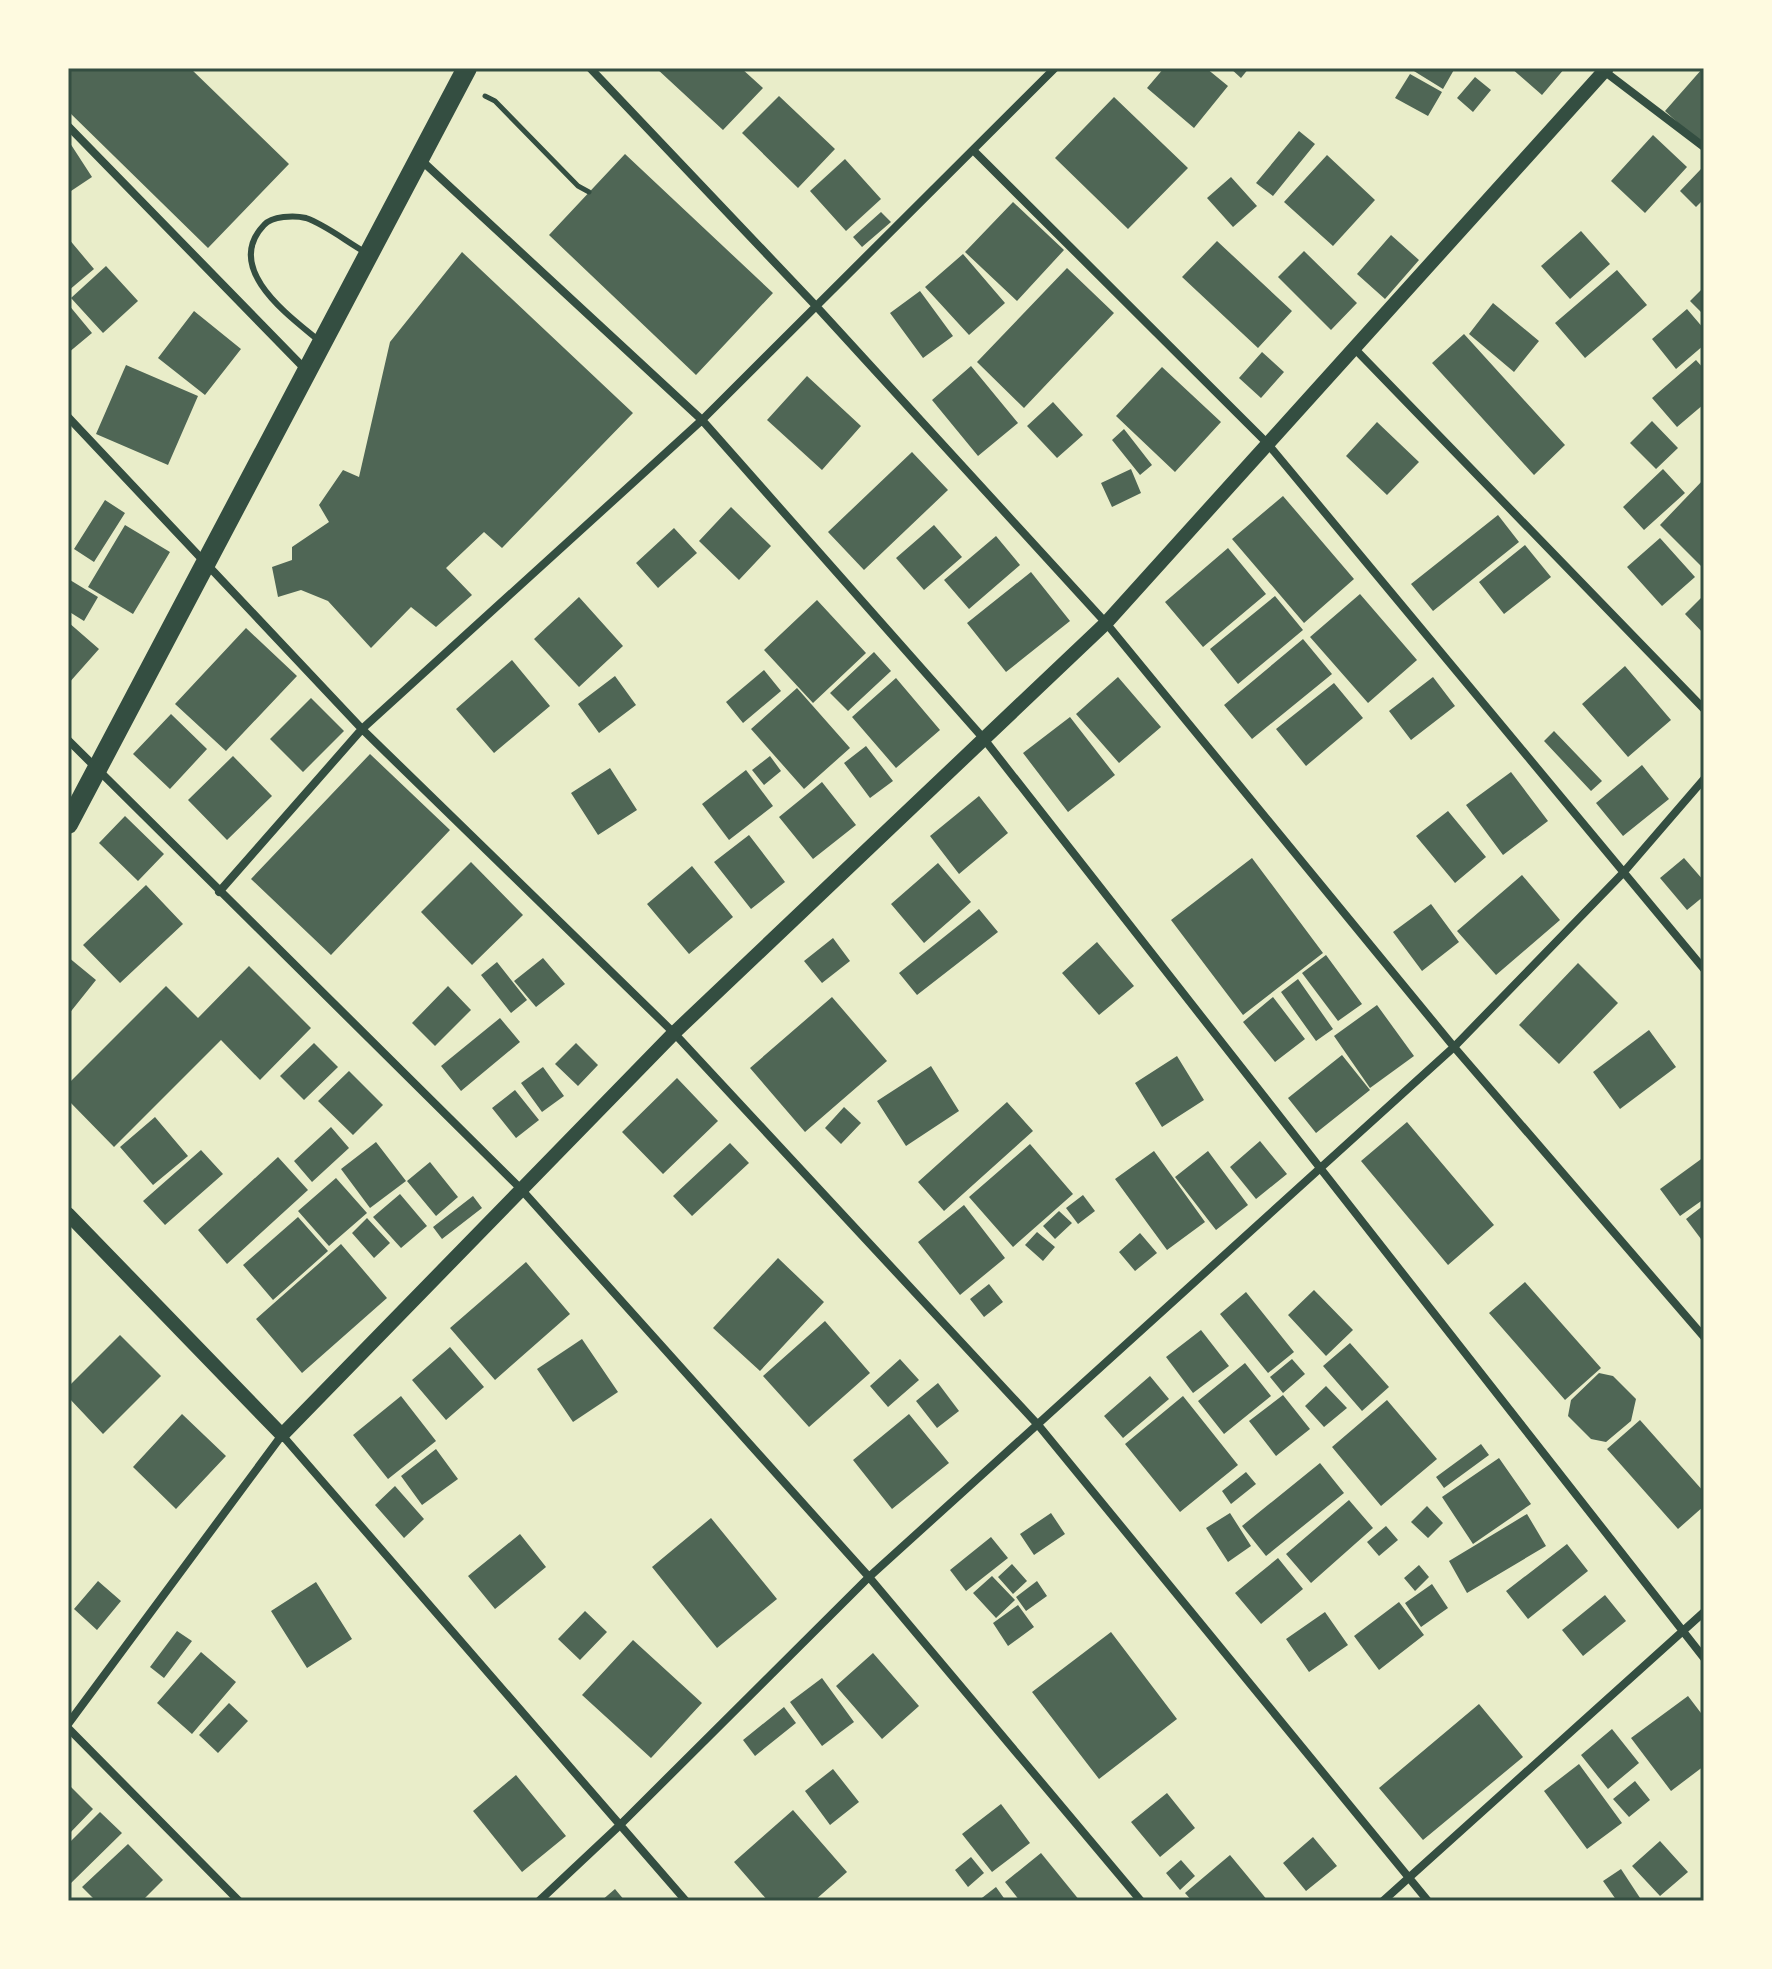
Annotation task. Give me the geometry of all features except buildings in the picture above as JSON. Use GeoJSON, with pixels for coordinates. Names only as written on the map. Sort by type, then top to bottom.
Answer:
{"type":"FeatureCollection","features":[{"type":"Feature","properties":{"kind":"main road"},"geometry":{"type":"LineString","coordinates":[[68,824],[463,76]]}},
{"type":"Feature","properties":{"kind":"street"},"geometry":{"type":"LineString","coordinates":[[590,68],[816,306],[1106,623],[1454,1047],[1704,1337]]}},
{"type":"Feature","properties":{"kind":"street"},"geometry":{"type":"LineString","coordinates":[[219,892],[362,729],[702,420],[1055,68]]}},
{"type":"Feature","properties":{"kind":"street"},"geometry":{"type":"LineString","coordinates":[[239,1901],[68,1726],[282,1435],[674,1033],[1106,623],[1606,69],[1704,147]]}},
{"type":"Feature","properties":{"kind":"street"},"geometry":{"type":"LineString","coordinates":[[68,126],[306,370]]}},
{"type":"Feature","properties":{"kind":"street"},"geometry":{"type":"LineString","coordinates":[[973,150],[1267,443],[1704,969]]}},
{"type":"Feature","properties":{"kind":"street"},"geometry":{"type":"LineString","coordinates":[[421,159],[702,420],[984,739],[1704,1658]]}},
{"type":"Feature","properties":{"kind":"street"},"geometry":{"type":"LineString","coordinates":[[1353,347],[1704,709]]}},
{"type":"Feature","properties":{"kind":"street"},"geometry":{"type":"LineString","coordinates":[[68,417],[207,560],[362,729],[674,1033],[1039,1426],[1428,1901]]}},
{"type":"Feature","properties":{"kind":"street"},"geometry":{"type":"LineString","coordinates":[[68,740],[520,1188],[869,1577],[1141,1901]]}},
{"type":"Feature","properties":{"kind":"street"},"geometry":{"type":"LineString","coordinates":[[539,1901],[620,1825],[869,1577],[1454,1047],[1623,873],[1704,779]]}},
{"type":"Feature","properties":{"kind":"street"},"geometry":{"type":"LineString","coordinates":[[68,1214],[282,1435],[686,1901]]}},
{"type":"Feature","properties":{"kind":"street"},"geometry":{"type":"LineString","coordinates":[[1383,1901],[1704,1612]]}},
{"type":"Feature","properties":{"kind":"lane"},"geometry":{"type":"LineString","coordinates":[[320,342],[273,302],[255,275],[251,249],[264,224],[281,217],[305,218],[368,254]]}},
{"type":"Feature","properties":{"kind":"path"},"geometry":{"type":"LineString","coordinates":[[463,76],[495,101],[578,186],[589,192]]}}]}
